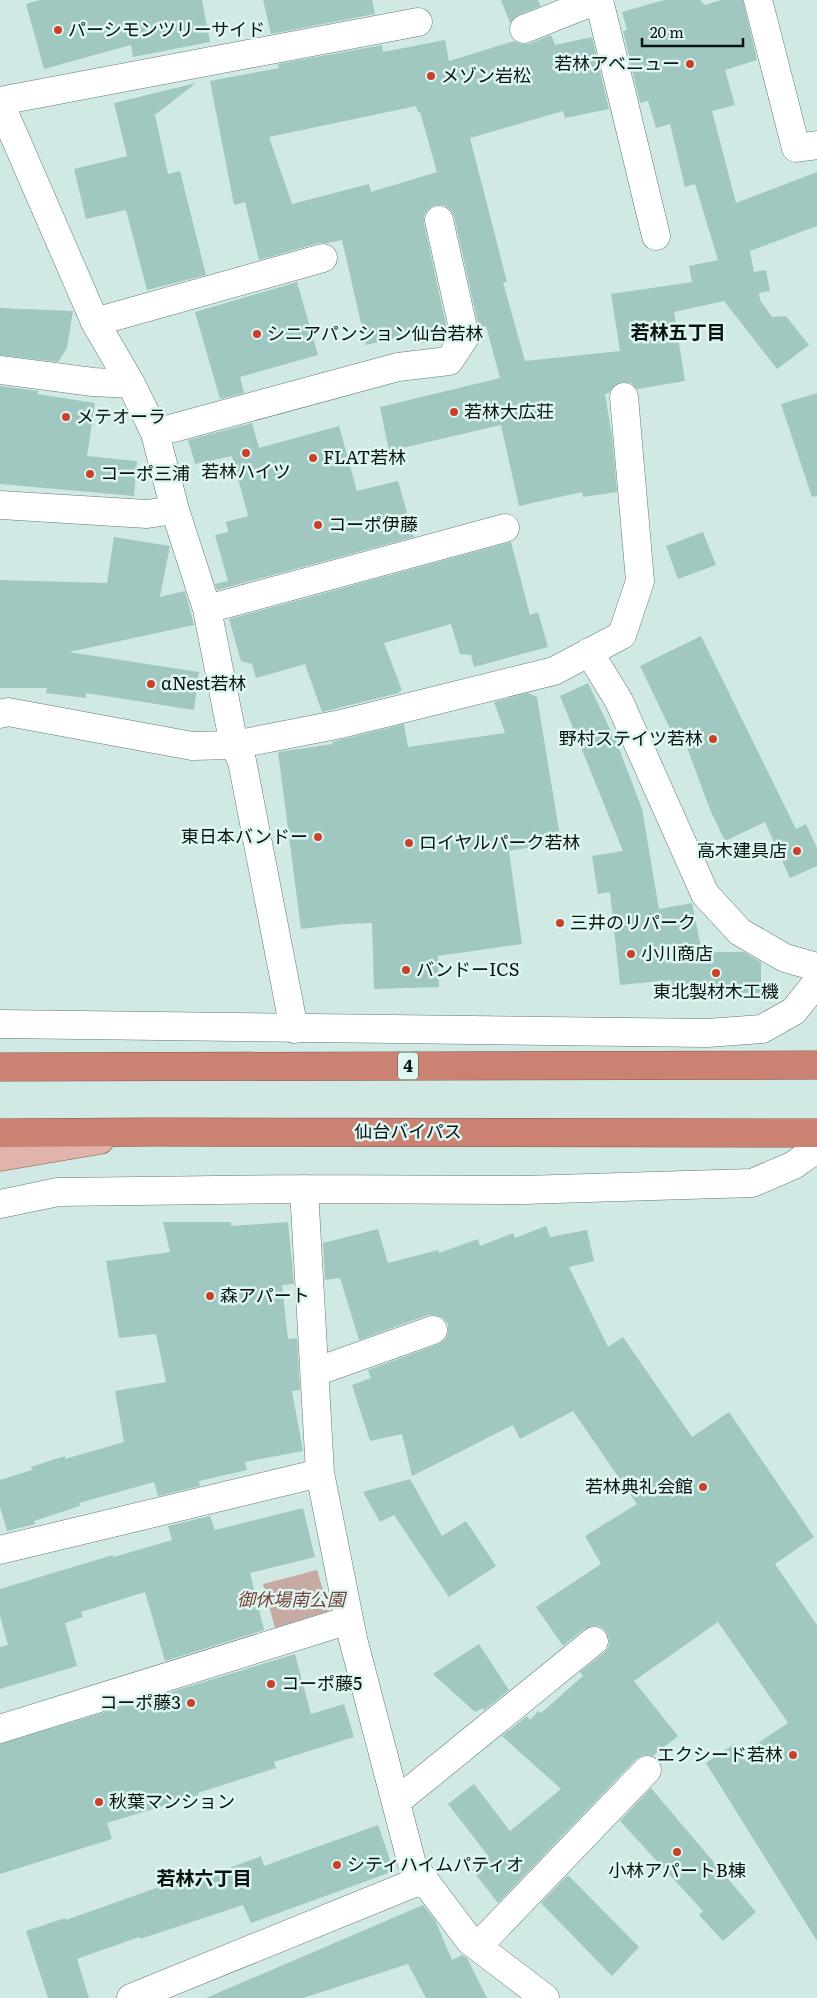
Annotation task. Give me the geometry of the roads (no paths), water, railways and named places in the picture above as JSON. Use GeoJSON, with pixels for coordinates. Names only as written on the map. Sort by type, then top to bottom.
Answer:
{"type":"FeatureCollection","features":[{"type":"Feature","properties":{"kind":"highway","name":"4"},"geometry":{"type":"LineString","coordinates":[[0,1067],[817,1066]]}},
{"type":"Feature","properties":{"kind":"highway","name":"仙台バイパス"},"geometry":{"type":"LineString","coordinates":[[0,1133],[817,1133]]}},
{"type":"Feature","properties":{"kind":"main road"},"geometry":{"type":"LineString","coordinates":[[0,1157],[154,1132]]}},
{"type":"Feature","properties":{"kind":"street"},"geometry":{"type":"LineString","coordinates":[[524,30],[598,0],[656,236]]}},
{"type":"Feature","properties":{"kind":"street"},"geometry":{"type":"LineString","coordinates":[[758,0],[796,148],[817,145]]}},
{"type":"Feature","properties":{"kind":"street"},"geometry":{"type":"LineString","coordinates":[[294,1028],[242,761],[234,745],[206,609],[175,510],[155,432],[95,322],[0,102],[418,22]]}},
{"type":"Feature","properties":{"kind":"street"},"geometry":{"type":"LineString","coordinates":[[155,432],[398,367],[449,361],[465,337],[439,220]]}},
{"type":"Feature","properties":{"kind":"street"},"geometry":{"type":"LineString","coordinates":[[95,322],[323,258]]}},
{"type":"Feature","properties":{"kind":"street"},"geometry":{"type":"LineString","coordinates":[[0,370],[93,382],[130,384]]}},
{"type":"Feature","properties":{"kind":"street"},"geometry":{"type":"LineString","coordinates":[[0,714],[8,712],[192,746],[234,745],[341,724],[554,671],[622,635],[640,581],[624,397]]}},
{"type":"Feature","properties":{"kind":"street"},"geometry":{"type":"LineString","coordinates":[[0,505],[147,514],[175,510]]}},
{"type":"Feature","properties":{"kind":"street"},"geometry":{"type":"LineString","coordinates":[[206,609],[505,528]]}},
{"type":"Feature","properties":{"kind":"street"},"geometry":{"type":"LineString","coordinates":[[589,652],[619,701],[705,894],[740,932],[785,958],[817,967]]}},
{"type":"Feature","properties":{"kind":"street"},"geometry":{"type":"LineString","coordinates":[[0,1024],[706,1033],[762,1029],[794,1011],[817,982]]}},
{"type":"Feature","properties":{"kind":"street"},"geometry":{"type":"LineString","coordinates":[[0,1204],[58,1192],[304,1188],[523,1190],[752,1183],[794,1165],[817,1148]]}},
{"type":"Feature","properties":{"kind":"street"},"geometry":{"type":"LineString","coordinates":[[304,1188],[320,1473],[349,1620],[412,1864],[470,1941],[546,1998]]}},
{"type":"Feature","properties":{"kind":"street"},"geometry":{"type":"LineString","coordinates":[[315,1372],[433,1330]]}},
{"type":"Feature","properties":{"kind":"street"},"geometry":{"type":"LineString","coordinates":[[0,1550],[320,1473]]}},
{"type":"Feature","properties":{"kind":"street"},"geometry":{"type":"LineString","coordinates":[[0,1730],[349,1620]]}},
{"type":"Feature","properties":{"kind":"street"},"geometry":{"type":"LineString","coordinates":[[396,1802],[594,1641]]}},
{"type":"Feature","properties":{"kind":"street"},"geometry":{"type":"LineString","coordinates":[[478,1946],[647,1770]]}},
{"type":"Feature","properties":{"kind":"street"},"geometry":{"type":"LineString","coordinates":[[131,1998],[424,1879]]}},
{"type":"Feature","properties":{"kind":"place","name":"パーシモンツリーサイド"},"geometry":{"type":"Point","coordinates":[58,30]}},
{"type":"Feature","properties":{"kind":"place","name":"若林アベニュー"},"geometry":{"type":"Point","coordinates":[690,64]}},
{"type":"Feature","properties":{"kind":"place","name":"メゾン岩松"},"geometry":{"type":"Point","coordinates":[431,76]}},
{"type":"Feature","properties":{"kind":"place","name":"シニアパンション仙台若林"},"geometry":{"type":"Point","coordinates":[257,334]}},
{"type":"Feature","properties":{"kind":"place","name":"若林大広荘"},"geometry":{"type":"Point","coordinates":[454,412]}},
{"type":"Feature","properties":{"kind":"place","name":"メテオーラ"},"geometry":{"type":"Point","coordinates":[66,417]}},
{"type":"Feature","properties":{"kind":"place","name":"若林ハイツ"},"geometry":{"type":"Point","coordinates":[246,453]}},
{"type":"Feature","properties":{"kind":"place","name":"FLAT若林"},"geometry":{"type":"Point","coordinates":[313,458]}},
{"type":"Feature","properties":{"kind":"place","name":"コーポ三浦"},"geometry":{"type":"Point","coordinates":[90,474]}},
{"type":"Feature","properties":{"kind":"place","name":"コーポ伊藤"},"geometry":{"type":"Point","coordinates":[318,525]}},
{"type":"Feature","properties":{"kind":"place","name":"αNest若林"},"geometry":{"type":"Point","coordinates":[151,684]}},
{"type":"Feature","properties":{"kind":"place","name":"野村ステイツ若林"},"geometry":{"type":"Point","coordinates":[713,739]}},
{"type":"Feature","properties":{"kind":"place","name":"東日本バンドー"},"geometry":{"type":"Point","coordinates":[318,837]}},
{"type":"Feature","properties":{"kind":"place","name":"ロイヤルパーク若林"},"geometry":{"type":"Point","coordinates":[409,843]}},
{"type":"Feature","properties":{"kind":"place","name":"高木建具店"},"geometry":{"type":"Point","coordinates":[797,851]}},
{"type":"Feature","properties":{"kind":"place","name":"三井のリパーク"},"geometry":{"type":"Point","coordinates":[560,923]}},
{"type":"Feature","properties":{"kind":"place","name":"小川商店"},"geometry":{"type":"Point","coordinates":[631,954]}},
{"type":"Feature","properties":{"kind":"place","name":"バンドーICS"},"geometry":{"type":"Point","coordinates":[406,970]}},
{"type":"Feature","properties":{"kind":"place","name":"東北製材木工機"},"geometry":{"type":"Point","coordinates":[716,973]}},
{"type":"Feature","properties":{"kind":"place","name":"森アパート"},"geometry":{"type":"Point","coordinates":[210,1296]}},
{"type":"Feature","properties":{"kind":"place","name":"若林典礼会館"},"geometry":{"type":"Point","coordinates":[703,1487]}},
{"type":"Feature","properties":{"kind":"place","name":"コーポ藤5"},"geometry":{"type":"Point","coordinates":[271,1684]}},
{"type":"Feature","properties":{"kind":"place","name":"コーポ藤3"},"geometry":{"type":"Point","coordinates":[191,1703]}},
{"type":"Feature","properties":{"kind":"place","name":"エクシード若林"},"geometry":{"type":"Point","coordinates":[793,1755]}},
{"type":"Feature","properties":{"kind":"place","name":"秋葉マンション"},"geometry":{"type":"Point","coordinates":[99,1802]}},
{"type":"Feature","properties":{"kind":"place","name":"小林アパートB棟"},"geometry":{"type":"Point","coordinates":[677,1852]}},
{"type":"Feature","properties":{"kind":"place","name":"シティハイムパティオ"},"geometry":{"type":"Point","coordinates":[337,1865]}},
{"type":"Feature","properties":{"kind":"district","name":"若林五丁目"},"geometry":{"type":"Point","coordinates":[678,332]}},
{"type":"Feature","properties":{"kind":"district","name":"若林六丁目"},"geometry":{"type":"Point","coordinates":[204,1878]}},
{"type":"Feature","properties":{"kind":"park label","name":"御休場南公園"},"geometry":{"type":"Point","coordinates":[291,1600]}}]}
